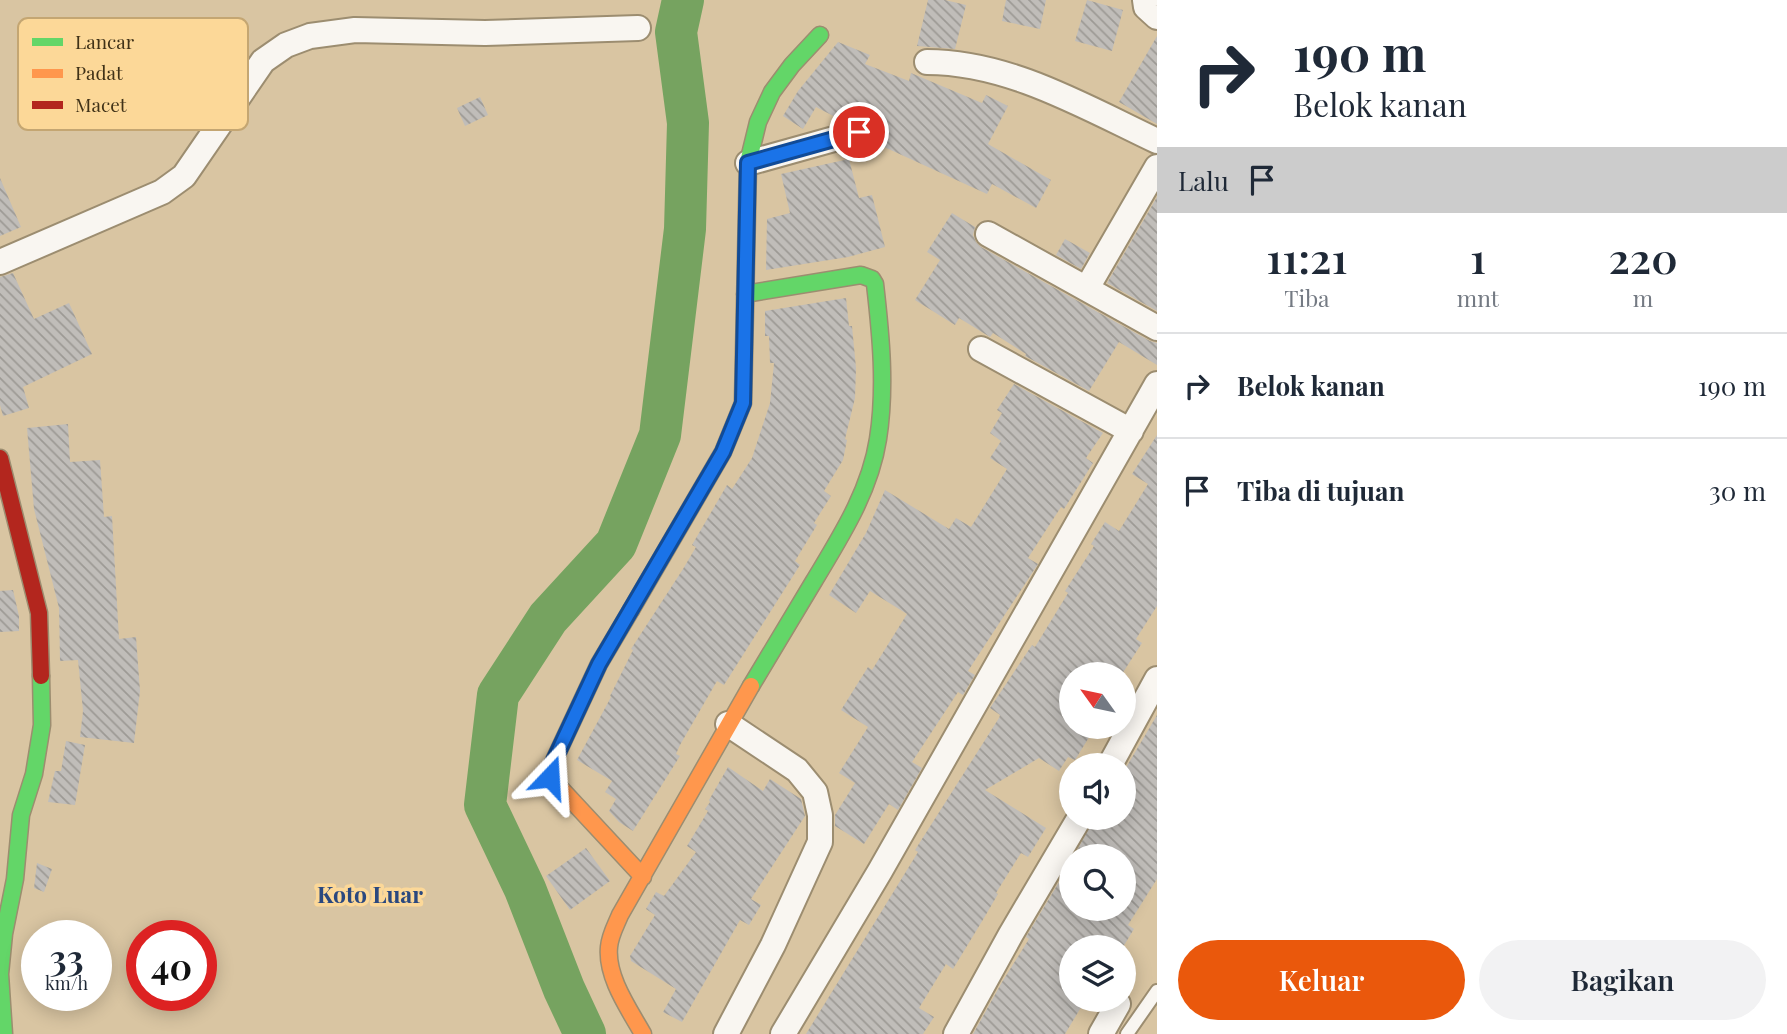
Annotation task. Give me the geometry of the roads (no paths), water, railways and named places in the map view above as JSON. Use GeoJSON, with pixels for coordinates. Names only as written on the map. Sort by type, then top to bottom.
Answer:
{"type":"FeatureCollection","features":[{"type":"Feature","properties":{"kind":"street"},"geometry":{"type":"LineString","coordinates":[[1145,0],[1146,7],[1157,17]]}},
{"type":"Feature","properties":{"kind":"street"},"geometry":{"type":"LineString","coordinates":[[248,83],[263,61],[286,44],[310,36],[355,30],[485,33],[638,28]]}},
{"type":"Feature","properties":{"kind":"street"},"geometry":{"type":"LineString","coordinates":[[643,877],[555,784],[550,777],[551,767],[599,664],[723,452],[743,403],[748,163],[754,131],[767,99],[784,73],[820,35]]}},
{"type":"Feature","properties":{"kind":"street"},"geometry":{"type":"LineString","coordinates":[[927,62],[989,70],[1046,88],[1157,141]]}},
{"type":"Feature","properties":{"kind":"street"},"geometry":{"type":"LineString","coordinates":[[0,262],[162,192],[184,176],[216,130]]}},
{"type":"Feature","properties":{"kind":"street"},"geometry":{"type":"LineString","coordinates":[[748,163],[859,132]]}},
{"type":"Feature","properties":{"kind":"street"},"geometry":{"type":"LineString","coordinates":[[1087,288],[1157,167]]}},
{"type":"Feature","properties":{"kind":"street"},"geometry":{"type":"LineString","coordinates":[[988,234],[1157,328]]}},
{"type":"Feature","properties":{"kind":"street"},"geometry":{"type":"LineString","coordinates":[[643,1034],[613,973],[608,951],[611,937],[620,915],[728,724],[849,523],[869,479],[878,441],[883,388],[880,327],[872,279],[861,275],[745,294]]}},
{"type":"Feature","properties":{"kind":"street"},"geometry":{"type":"LineString","coordinates":[[981,349],[1131,431]]}},
{"type":"Feature","properties":{"kind":"street"},"geometry":{"type":"LineString","coordinates":[[783,1034],[887,860],[1157,384]]}},
{"type":"Feature","properties":{"kind":"street"},"geometry":{"type":"LineString","coordinates":[[0,458],[39,613],[42,725],[34,774],[11,815],[15,879],[4,934],[0,974],[4,1034]]}},
{"type":"Feature","properties":{"kind":"street"},"geometry":{"type":"LineString","coordinates":[[1117,753],[1157,679]]}},
{"type":"Feature","properties":{"kind":"street"},"geometry":{"type":"LineString","coordinates":[[726,1034],[773,946],[820,842],[820,815],[815,792],[797,770],[728,724]]}},
{"type":"Feature","properties":{"kind":"street"},"geometry":{"type":"LineString","coordinates":[[956,1034],[1072,830]]}},
{"type":"Feature","properties":{"kind":"street"},"geometry":{"type":"LineString","coordinates":[[1101,1034],[1113,1012]]}},
{"type":"Feature","properties":{"kind":"lane"},"geometry":{"type":"LineString","coordinates":[[1127,1034],[1157,991]]}},
{"type":"Feature","properties":{"kind":"waterway"},"geometry":{"type":"LineString","coordinates":[[585,1034],[564,989],[525,889],[485,805],[498,695],[548,618],[616,544],[660,435],[685,229],[688,123],[676,32],[683,0]]}},
{"type":"Feature","properties":{"kind":"district","name":"Koto Luar"},"geometry":{"type":"Point","coordinates":[370,895]}}]}
